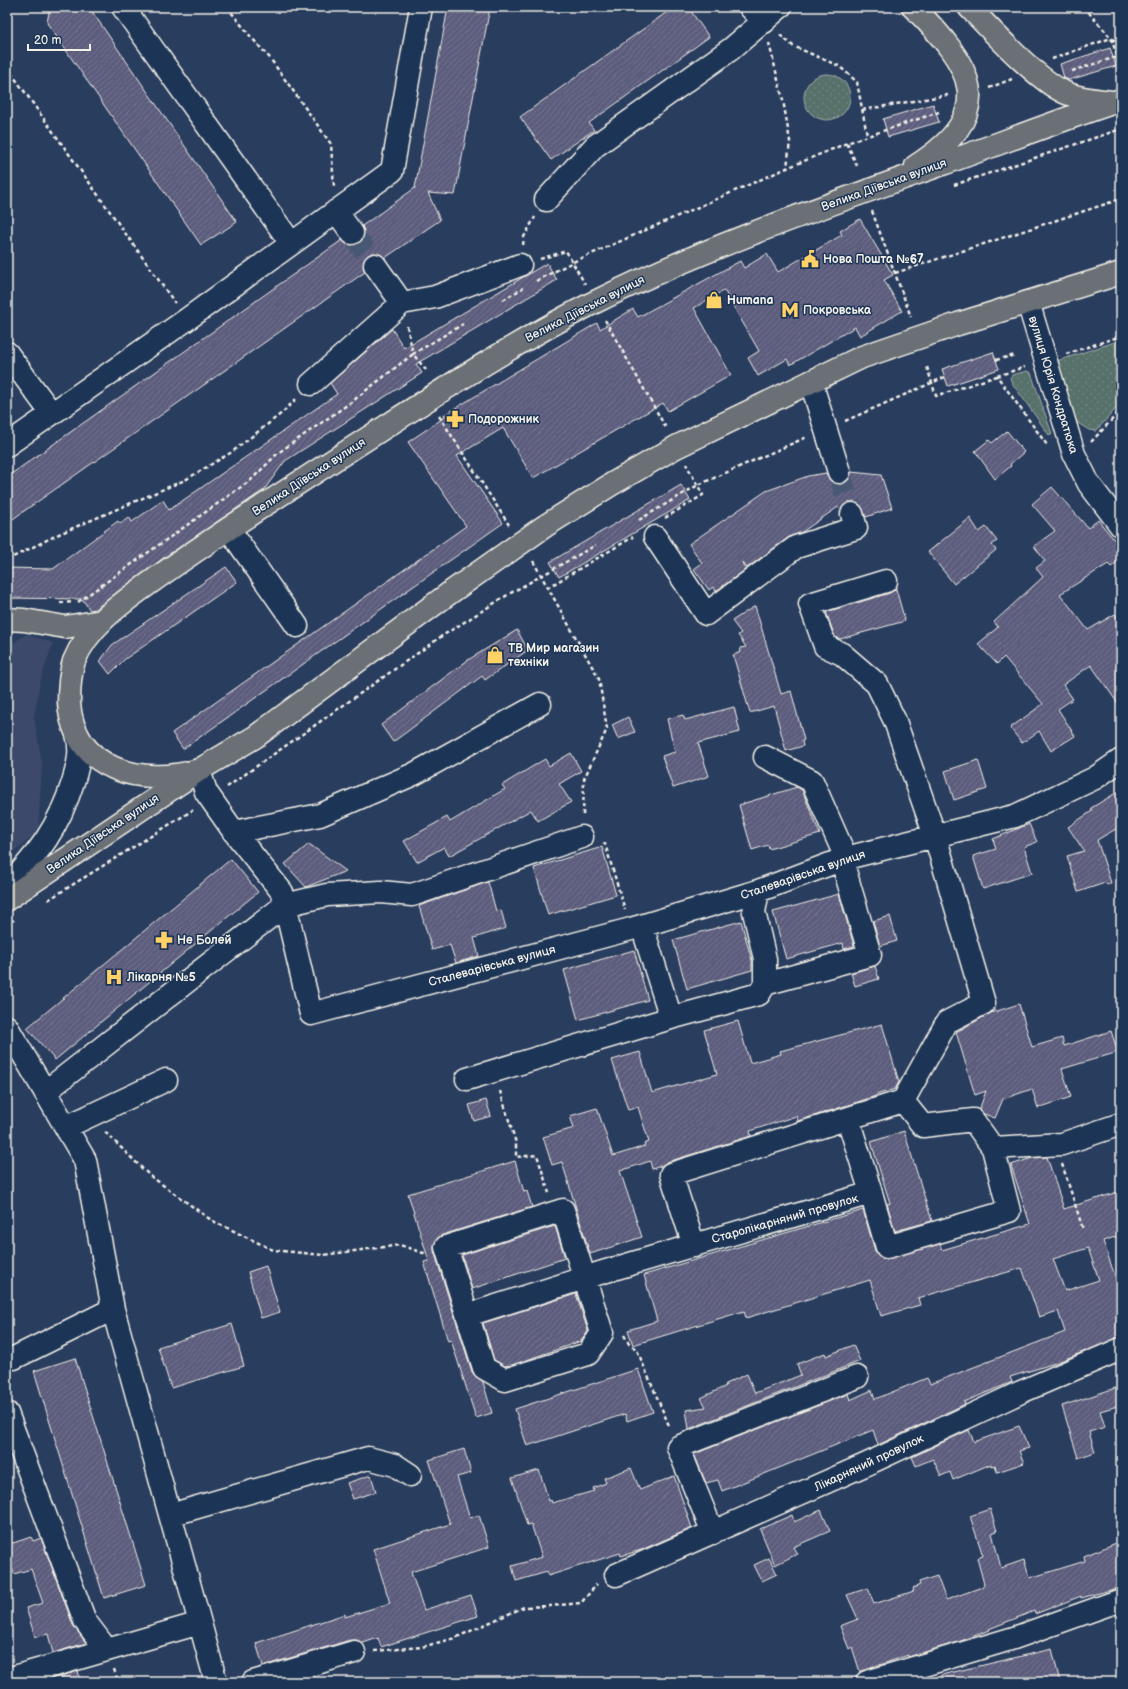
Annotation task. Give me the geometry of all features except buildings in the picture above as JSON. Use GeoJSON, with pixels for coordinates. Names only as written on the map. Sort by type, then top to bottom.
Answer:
{"type":"FeatureCollection","features":[{"type":"Feature","properties":{"kind":"main road"},"geometry":{"type":"LineString","coordinates":[[969,7],[1035,71],[1056,88],[1067,93],[1089,99],[1118,101]]}},
{"type":"Feature","properties":{"kind":"main road"},"geometry":{"type":"LineString","coordinates":[[891,182],[929,158],[957,132],[965,117],[970,93],[958,58],[926,11]]}},
{"type":"Feature","properties":{"kind":"main road","name":"Велика Діївська вулиця"},"geometry":{"type":"LineString","coordinates":[[199,770],[182,775],[161,776],[140,776],[121,772],[104,763],[89,751],[77,734],[70,714],[69,692],[74,661],[86,641],[102,620],[146,586],[229,529],[458,379],[518,343],[595,302],[690,258],[891,182],[1118,101]]}},
{"type":"Feature","properties":{"kind":"main road","name":"Велика Діївська вулиця"},"geometry":{"type":"LineString","coordinates":[[7,899],[199,770],[255,737],[451,592],[545,526],[612,484],[676,447],[862,357],[900,343],[1121,273]]}},
{"type":"Feature","properties":{"kind":"main road","name":"Велика Діївська вулиця"},"geometry":{"type":"LineString","coordinates":[[7,619],[24,620],[65,627],[102,620]]}},
{"type":"Feature","properties":{"kind":"street"},"geometry":{"type":"LineString","coordinates":[[123,7],[291,243]]}},
{"type":"Feature","properties":{"kind":"street"},"geometry":{"type":"LineString","coordinates":[[7,445],[186,320],[392,171],[421,7]]}},
{"type":"Feature","properties":{"kind":"street"},"geometry":{"type":"LineString","coordinates":[[546,200],[595,146],[731,49],[757,14],[780,7]]}},
{"type":"Feature","properties":{"kind":"street"},"geometry":{"type":"LineString","coordinates":[[336,212],[352,233]]}},
{"type":"Feature","properties":{"kind":"street"},"geometry":{"type":"LineString","coordinates":[[375,265],[402,303]]}},
{"type":"Feature","properties":{"kind":"street"},"geometry":{"type":"LineString","coordinates":[[311,384],[402,303],[435,297],[520,265]]}},
{"type":"Feature","properties":{"kind":"street","name":"вулиця Юрія Кондратюка"},"geometry":{"type":"LineString","coordinates":[[1028,302],[1074,454],[1089,484],[1121,526]]}},
{"type":"Feature","properties":{"kind":"street"},"geometry":{"type":"LineString","coordinates":[[7,353],[52,414]]}},
{"type":"Feature","properties":{"kind":"street"},"geometry":{"type":"LineString","coordinates":[[811,382],[839,472]]}},
{"type":"Feature","properties":{"kind":"street"},"geometry":{"type":"LineString","coordinates":[[651,531],[706,614],[796,547],[856,528],[852,514]]}},
{"type":"Feature","properties":{"kind":"street"},"geometry":{"type":"LineString","coordinates":[[229,529],[297,626]]}},
{"type":"Feature","properties":{"kind":"street"},"geometry":{"type":"LineString","coordinates":[[694,1246],[671,1174],[903,1101],[947,1022],[984,1003],[935,836],[895,721],[877,684],[842,654],[825,646],[810,604],[886,581]]}},
{"type":"Feature","properties":{"kind":"street"},"geometry":{"type":"LineString","coordinates":[[234,832],[320,815],[414,774],[540,704]]}},
{"type":"Feature","properties":{"kind":"street","name":"Велика Діївська вулиця"},"geometry":{"type":"LineString","coordinates":[[7,887],[40,851],[56,826],[69,796],[77,769],[80,747],[77,734]]}},
{"type":"Feature","properties":{"kind":"street"},"geometry":{"type":"LineString","coordinates":[[765,757],[812,781],[846,858],[846,871],[870,955],[766,984]]}},
{"type":"Feature","properties":{"kind":"street","name":"Сталеварівська вулиця"},"geometry":{"type":"LineString","coordinates":[[199,770],[206,792],[234,832],[282,892],[311,1014],[636,927],[758,891],[846,858],[1015,816],[1095,778],[1121,760]]}},
{"type":"Feature","properties":{"kind":"street"},"geometry":{"type":"LineString","coordinates":[[45,1092],[285,904],[327,895],[380,892],[412,895],[582,837]]}},
{"type":"Feature","properties":{"kind":"street"},"geometry":{"type":"LineString","coordinates":[[466,1079],[671,1018],[759,994],[766,984],[765,959],[754,912],[758,891]]}},
{"type":"Feature","properties":{"kind":"street"},"geometry":{"type":"LineString","coordinates":[[636,927],[671,1018]]}},
{"type":"Feature","properties":{"kind":"street"},"geometry":{"type":"LineString","coordinates":[[7,1027],[85,1160],[113,1309],[216,1682]]}},
{"type":"Feature","properties":{"kind":"street"},"geometry":{"type":"LineString","coordinates":[[66,1127],[166,1080]]}},
{"type":"Feature","properties":{"kind":"street"},"geometry":{"type":"LineString","coordinates":[[870,1193],[887,1247],[1009,1211],[993,1148],[973,1120],[923,1126],[903,1101]]}},
{"type":"Feature","properties":{"kind":"street","name":"Старолікарняний провулок"},"geometry":{"type":"LineString","coordinates":[[468,1315],[585,1278],[870,1193],[848,1118]]}},
{"type":"Feature","properties":{"kind":"street"},"geometry":{"type":"LineString","coordinates":[[993,1148],[1062,1144],[1121,1124]]}},
{"type":"Feature","properties":{"kind":"street"},"geometry":{"type":"LineString","coordinates":[[563,1210],[602,1333],[588,1354],[504,1380],[484,1368],[446,1247],[556,1212],[563,1210]]}},
{"type":"Feature","properties":{"kind":"street"},"geometry":{"type":"LineString","coordinates":[[14,1358],[113,1309]]}},
{"type":"Feature","properties":{"kind":"street","name":"Лікарняний провулок"},"geometry":{"type":"LineString","coordinates":[[616,1575],[867,1464],[1021,1392],[1121,1350]]}},
{"type":"Feature","properties":{"kind":"street"},"geometry":{"type":"LineString","coordinates":[[712,1533],[678,1447],[858,1376]]}},
{"type":"Feature","properties":{"kind":"street"},"geometry":{"type":"LineString","coordinates":[[7,1413],[85,1621],[107,1650]]}},
{"type":"Feature","properties":{"kind":"street"},"geometry":{"type":"LineString","coordinates":[[170,1515],[368,1458],[394,1465],[410,1475]]}},
{"type":"Feature","properties":{"kind":"street"},"geometry":{"type":"LineString","coordinates":[[867,1682],[1014,1638],[1121,1600]]}},
{"type":"Feature","properties":{"kind":"street"},"geometry":{"type":"LineString","coordinates":[[7,1679],[200,1623]]}},
{"type":"Feature","properties":{"kind":"street"},"geometry":{"type":"LineString","coordinates":[[253,1682],[354,1652]]}},
{"type":"Feature","properties":{"kind":"path"},"geometry":{"type":"LineString","coordinates":[[227,7],[269,57],[330,144],[336,212]]}},
{"type":"Feature","properties":{"kind":"path"},"geometry":{"type":"LineString","coordinates":[[1084,7],[1111,38],[1121,44]]}},
{"type":"Feature","properties":{"kind":"path"},"geometry":{"type":"LineString","coordinates":[[757,14],[794,46],[839,66],[857,82],[867,136]]}},
{"type":"Feature","properties":{"kind":"path"},"geometry":{"type":"LineString","coordinates":[[757,14],[783,100],[790,141],[787,168]]}},
{"type":"Feature","properties":{"kind":"path"},"geometry":{"type":"LineString","coordinates":[[1111,38],[1121,63]]}},
{"type":"Feature","properties":{"kind":"path"},"geometry":{"type":"LineString","coordinates":[[1048,61],[1111,38]]}},
{"type":"Feature","properties":{"kind":"path"},"geometry":{"type":"LineString","coordinates":[[1069,72],[1113,58],[1118,58]]}},
{"type":"Feature","properties":{"kind":"path"},"geometry":{"type":"LineString","coordinates":[[7,67],[186,320]]}},
{"type":"Feature","properties":{"kind":"path"},"geometry":{"type":"LineString","coordinates":[[984,90],[1016,78]]}},
{"type":"Feature","properties":{"kind":"path"},"geometry":{"type":"LineString","coordinates":[[862,110],[954,94]]}},
{"type":"Feature","properties":{"kind":"path"},"geometry":{"type":"LineString","coordinates":[[552,272],[847,143],[939,112]]}},
{"type":"Feature","properties":{"kind":"path"},"geometry":{"type":"LineString","coordinates":[[948,187],[1121,129]]}},
{"type":"Feature","properties":{"kind":"path"},"geometry":{"type":"LineString","coordinates":[[847,143],[857,166]]}},
{"type":"Feature","properties":{"kind":"path"},"geometry":{"type":"LineString","coordinates":[[895,273],[1121,199]]}},
{"type":"Feature","properties":{"kind":"path"},"geometry":{"type":"LineString","coordinates":[[546,200],[524,237],[520,265],[566,251],[703,495],[651,531],[547,588]]}},
{"type":"Feature","properties":{"kind":"path"},"geometry":{"type":"LineString","coordinates":[[880,210],[872,210],[913,322]]}},
{"type":"Feature","properties":{"kind":"path"},"geometry":{"type":"LineString","coordinates":[[402,303],[413,354],[426,370]]}},
{"type":"Feature","properties":{"kind":"path"},"geometry":{"type":"LineString","coordinates":[[54,604],[78,602],[174,536],[251,480],[278,453],[350,403],[413,354],[464,324]]}},
{"type":"Feature","properties":{"kind":"path"},"geometry":{"type":"LineString","coordinates":[[1061,356],[1121,336]]}},
{"type":"Feature","properties":{"kind":"path"},"geometry":{"type":"LineString","coordinates":[[996,360],[1015,355]]}},
{"type":"Feature","properties":{"kind":"path"},"geometry":{"type":"LineString","coordinates":[[928,367],[936,396],[1033,365]]}},
{"type":"Feature","properties":{"kind":"path"},"geometry":{"type":"LineString","coordinates":[[997,376],[1060,462],[1094,440],[1121,410]]}},
{"type":"Feature","properties":{"kind":"path"},"geometry":{"type":"LineString","coordinates":[[7,560],[79,526],[185,480],[232,452],[282,413],[311,384]]}},
{"type":"Feature","properties":{"kind":"path"},"geometry":{"type":"LineString","coordinates":[[443,410],[439,415],[514,532]]}},
{"type":"Feature","properties":{"kind":"path"},"geometry":{"type":"LineString","coordinates":[[639,520],[685,492]]}},
{"type":"Feature","properties":{"kind":"path"},"geometry":{"type":"LineString","coordinates":[[41,904],[211,798],[442,636],[503,598],[541,578],[596,545]]}},
{"type":"Feature","properties":{"kind":"path"},"geometry":{"type":"LineString","coordinates":[[533,560],[541,578],[599,679],[607,729],[584,779],[582,837],[605,844],[636,927]]}},
{"type":"Feature","properties":{"kind":"path"},"geometry":{"type":"LineString","coordinates":[[7,925],[21,917]]}},
{"type":"Feature","properties":{"kind":"path"},"geometry":{"type":"LineString","coordinates":[[494,1071],[516,1143],[516,1157],[537,1155],[556,1212]]}},
{"type":"Feature","properties":{"kind":"path"},"geometry":{"type":"LineString","coordinates":[[90,1116],[149,1175],[211,1220],[273,1250],[323,1255],[400,1245],[423,1254],[446,1247]]}},
{"type":"Feature","properties":{"kind":"path"},"geometry":{"type":"LineString","coordinates":[[1062,1144],[1060,1158],[1082,1229]]}},
{"type":"Feature","properties":{"kind":"path"},"geometry":{"type":"LineString","coordinates":[[622,1331],[629,1344],[637,1350],[678,1447]]}},
{"type":"Feature","properties":{"kind":"path"},"geometry":{"type":"LineString","coordinates":[[354,1652],[422,1647],[456,1638],[524,1607],[581,1603],[595,1585],[616,1575]]}},
{"type":"Feature","properties":{"kind":"shaded area"},"geometry":{"type":"Polygon","coordinates":[[[26,634],[53,643],[40,682],[34,717],[42,764],[38,833],[7,856],[7,647],[26,634]]]}},
{"type":"Feature","properties":{"kind":"green space"},"geometry":{"type":"Polygon","coordinates":[[[822,74],[832,74],[840,78],[846,84],[850,92],[850,102],[846,110],[840,116],[832,120],[822,120],[814,116],[808,110],[804,102],[804,92],[808,84],[814,78],[822,74]]]}},
{"type":"Feature","properties":{"kind":"green space"},"geometry":{"type":"Polygon","coordinates":[[[1121,340],[1121,403],[1096,431],[1089,430],[1076,422],[1057,361],[1121,340]]]}},
{"type":"Feature","properties":{"kind":"green space"},"geometry":{"type":"Polygon","coordinates":[[[1027,371],[1031,373],[1052,434],[1049,435],[1010,378],[1012,375],[1027,371]]]}},
{"type":"Feature","properties":{"kind":"tunnel"},"geometry":{"type":"LineString","coordinates":[[352,233],[375,265]]}},
{"type":"Feature","properties":{"kind":"tunnel"},"geometry":{"type":"LineString","coordinates":[[839,472],[852,514]]}},
{"type":"Feature","properties":{"kind":"place","name":"Нова Пошта №67"},"geometry":{"type":"Point","coordinates":[810,259]}},
{"type":"Feature","properties":{"kind":"place","name":"Humana"},"geometry":{"type":"Point","coordinates":[714,300]}},
{"type":"Feature","properties":{"kind":"place","name":"Покровська"},"geometry":{"type":"Point","coordinates":[790,310]}},
{"type":"Feature","properties":{"kind":"place","name":"Подорожник"},"geometry":{"type":"Point","coordinates":[455,419]}},
{"type":"Feature","properties":{"kind":"place","name":"ТВ Мир магазин техніки"},"geometry":{"type":"Point","coordinates":[495,655]}},
{"type":"Feature","properties":{"kind":"place","name":"Не Болей"},"geometry":{"type":"Point","coordinates":[164,940]}},
{"type":"Feature","properties":{"kind":"place","name":"Лікарня №5"},"geometry":{"type":"Point","coordinates":[114,977]}}]}
